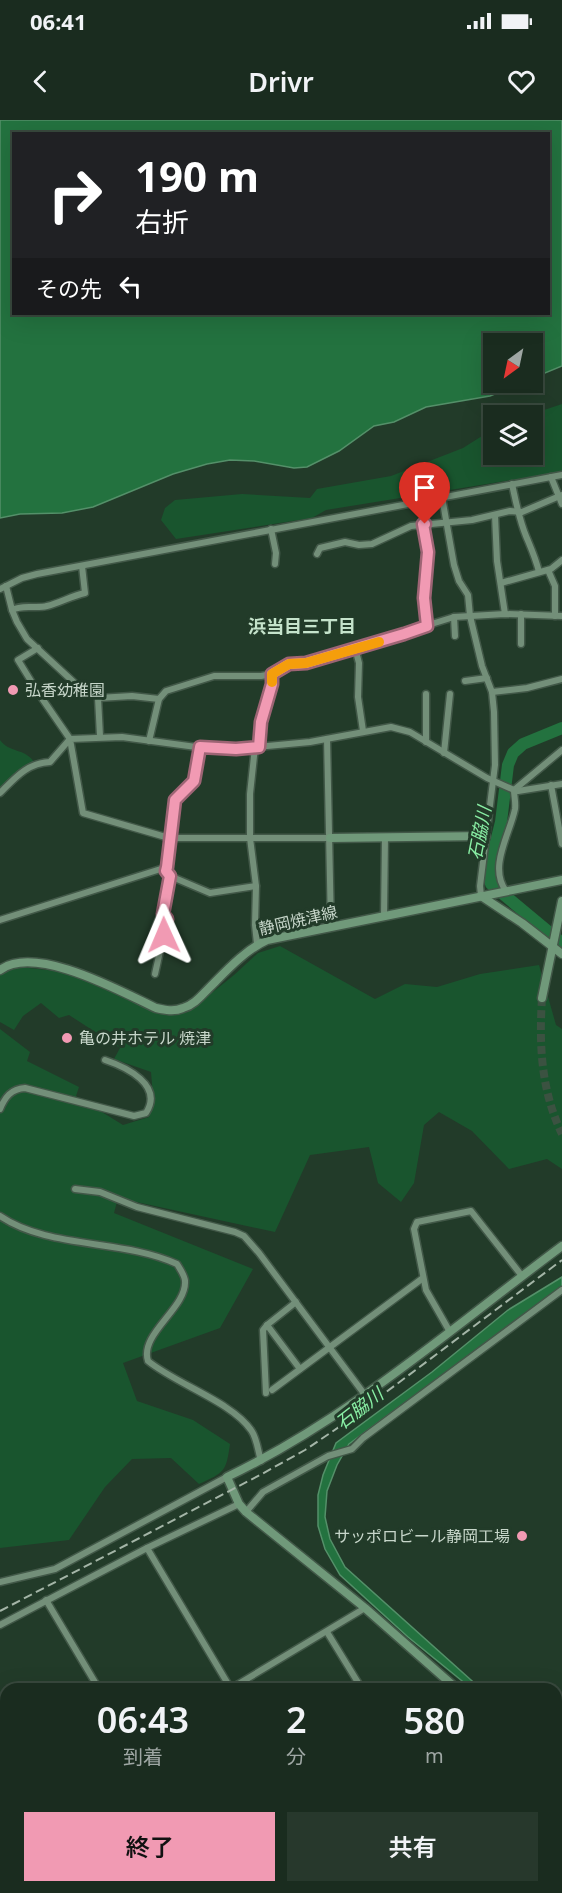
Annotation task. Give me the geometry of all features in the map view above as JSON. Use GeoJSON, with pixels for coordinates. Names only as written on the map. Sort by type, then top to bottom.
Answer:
{"type":"FeatureCollection","features":[{"type":"Feature","properties":{"kind":"street"},"geometry":{"type":"LineString","coordinates":[[100,736],[98,698],[93,692],[79,687],[27,639],[17,622],[3,588],[36,574],[562,475]]}},
{"type":"Feature","properties":{"kind":"street"},"geometry":{"type":"LineString","coordinates":[[551,477],[561,495],[562,504]]}},
{"type":"Feature","properties":{"kind":"street"},"geometry":{"type":"LineString","coordinates":[[512,484],[518,511],[539,572]]}},
{"type":"Feature","properties":{"kind":"street"},"geometry":{"type":"LineString","coordinates":[[317,554],[320,548],[345,542],[359,545],[372,544],[382,541],[394,532],[423,524],[472,520],[522,512],[561,495]]}},
{"type":"Feature","properties":{"kind":"street"},"geometry":{"type":"LineString","coordinates":[[442,497],[454,565],[459,581],[468,595],[470,616],[482,666],[492,692],[495,748],[480,886],[485,895],[562,954]]}},
{"type":"Feature","properties":{"kind":"street"},"geometry":{"type":"LineString","coordinates":[[495,515],[496,545],[505,614]]}},
{"type":"Feature","properties":{"kind":"street"},"geometry":{"type":"LineString","coordinates":[[423,524],[428,552],[424,598],[427,626]]}},
{"type":"Feature","properties":{"kind":"street"},"geometry":{"type":"LineString","coordinates":[[271,529],[276,553],[275,564]]}},
{"type":"Feature","properties":{"kind":"street"},"geometry":{"type":"LineString","coordinates":[[501,583],[548,570],[559,565],[562,560]]}},
{"type":"Feature","properties":{"kind":"street"},"geometry":{"type":"LineString","coordinates":[[12,610],[17,607],[47,606],[85,593],[82,566]]}},
{"type":"Feature","properties":{"kind":"street"},"geometry":{"type":"LineString","coordinates":[[149,741],[159,699],[166,691],[175,687],[214,676],[272,674],[289,664],[306,663],[454,617],[505,614],[558,616],[555,586],[548,570]]}},
{"type":"Feature","properties":{"kind":"street"},"geometry":{"type":"LineString","coordinates":[[521,614],[521,644]]}},
{"type":"Feature","properties":{"kind":"street"},"geometry":{"type":"LineString","coordinates":[[454,617],[455,636]]}},
{"type":"Feature","properties":{"kind":"street"},"geometry":{"type":"LineString","coordinates":[[38,648],[18,660],[70,739],[83,813],[170,838],[486,836]]}},
{"type":"Feature","properties":{"kind":"street"},"geometry":{"type":"LineString","coordinates":[[355,648],[359,663],[357,683],[363,732]]}},
{"type":"Feature","properties":{"kind":"street"},"geometry":{"type":"LineString","coordinates":[[257,944],[256,886],[250,838],[250,794],[261,722],[272,684],[272,674]]}},
{"type":"Feature","properties":{"kind":"street"},"geometry":{"type":"LineString","coordinates":[[465,681],[487,678]]}},
{"type":"Feature","properties":{"kind":"street"},"geometry":{"type":"LineString","coordinates":[[492,692],[527,688],[562,680]]}},
{"type":"Feature","properties":{"kind":"street"},"geometry":{"type":"LineString","coordinates":[[426,694],[426,742]]}},
{"type":"Feature","properties":{"kind":"street"},"geometry":{"type":"LineString","coordinates":[[444,753],[450,694]]}},
{"type":"Feature","properties":{"kind":"street"},"geometry":{"type":"LineString","coordinates":[[98,698],[132,696],[159,699]]}},
{"type":"Feature","properties":{"kind":"street"},"geometry":{"type":"LineString","coordinates":[[0,793],[24,770],[37,764],[50,762],[70,739],[100,736],[236,749],[327,739],[383,728],[402,729],[514,790],[562,784]]}},
{"type":"Feature","properties":{"kind":"street"},"geometry":{"type":"LineString","coordinates":[[327,739],[331,927]]}},
{"type":"Feature","properties":{"kind":"street"},"geometry":{"type":"LineString","coordinates":[[200,747],[194,781],[175,800],[166,871],[170,876],[210,892],[256,886]]}},
{"type":"Feature","properties":{"kind":"street"},"geometry":{"type":"LineString","coordinates":[[514,790],[562,750]]}},
{"type":"Feature","properties":{"kind":"street"},"geometry":{"type":"LineString","coordinates":[[550,785],[562,844]]}},
{"type":"Feature","properties":{"kind":"street"},"geometry":{"type":"LineString","coordinates":[[505,891],[500,884],[499,877],[505,838],[514,811],[514,790]]}},
{"type":"Feature","properties":{"kind":"street"},"geometry":{"type":"LineString","coordinates":[[384,916],[385,837]]}},
{"type":"Feature","properties":{"kind":"street"},"geometry":{"type":"LineString","coordinates":[[0,920],[167,867]]}},
{"type":"Feature","properties":{"kind":"street"},"geometry":{"type":"LineString","coordinates":[[155,974],[167,919],[163,914],[170,876]]}},
{"type":"Feature","properties":{"kind":"street","name":"静岡焼津線"},"geometry":{"type":"LineString","coordinates":[[0,970],[7,965],[23,961],[62,968],[85,975],[156,1008],[181,1010],[193,1004],[257,944],[267,939],[562,880]]}},
{"type":"Feature","properties":{"kind":"street"},"geometry":{"type":"LineString","coordinates":[[542,998],[562,901]]}},
{"type":"Feature","properties":{"kind":"street"},"geometry":{"type":"LineString","coordinates":[[0,1109],[8,1094],[25,1088],[134,1116],[146,1113],[151,1101],[147,1085],[122,1066],[105,1060]]}},
{"type":"Feature","properties":{"kind":"street"},"geometry":{"type":"LineString","coordinates":[[75,1189],[100,1192],[137,1207],[244,1236],[365,1395]]}},
{"type":"Feature","properties":{"kind":"street"},"geometry":{"type":"LineString","coordinates":[[450,1332],[426,1290],[414,1229],[417,1222],[471,1210],[522,1276]]}},
{"type":"Feature","properties":{"kind":"street"},"geometry":{"type":"LineString","coordinates":[[0,1216],[25,1228],[53,1237],[135,1250],[177,1264],[185,1279],[184,1288],[178,1302],[150,1342],[147,1350],[148,1361],[162,1372],[217,1402],[246,1424],[252,1432],[261,1461]]}},
{"type":"Feature","properties":{"kind":"street"},"geometry":{"type":"LineString","coordinates":[[0,1582],[55,1569],[261,1461],[351,1406],[562,1246]]}},
{"type":"Feature","properties":{"kind":"street"},"geometry":{"type":"LineString","coordinates":[[296,1302],[267,1324],[263,1330],[269,1392],[423,1278]]}},
{"type":"Feature","properties":{"kind":"street"},"geometry":{"type":"LineString","coordinates":[[246,1512],[263,1492],[328,1456],[352,1449],[363,1438],[562,1290]]}},
{"type":"Feature","properties":{"kind":"street"},"geometry":{"type":"LineString","coordinates":[[267,1324],[300,1369]]}},
{"type":"Feature","properties":{"kind":"street"},"geometry":{"type":"LineString","coordinates":[[227,1477],[239,1504],[246,1512],[365,1608],[450,1683]]}},
{"type":"Feature","properties":{"kind":"street"},"geometry":{"type":"LineString","coordinates":[[0,1625],[147,1548],[239,1504]]}},
{"type":"Feature","properties":{"kind":"street"},"geometry":{"type":"LineString","coordinates":[[147,1548],[226,1683]]}},
{"type":"Feature","properties":{"kind":"street"},"geometry":{"type":"LineString","coordinates":[[46,1600],[95,1683]]}},
{"type":"Feature","properties":{"kind":"street"},"geometry":{"type":"LineString","coordinates":[[240,1683],[365,1608]]}},
{"type":"Feature","properties":{"kind":"street"},"geometry":{"type":"LineString","coordinates":[[327,1632],[358,1683]]}},
{"type":"Feature","properties":{"kind":"shaded area"},"geometry":{"type":"Polygon","coordinates":[[[0,120],[562,120],[562,366],[543,374],[543,333],[483,333],[483,393],[497,393],[426,407],[394,422],[374,426],[339,451],[307,467],[294,468],[254,461],[230,460],[207,464],[173,474],[93,507],[62,513],[20,514],[0,518],[0,120]]]}},
{"type":"Feature","properties":{"kind":"shaded area"},"geometry":{"type":"Polygon","coordinates":[[[562,404],[562,472],[326,510],[312,518],[176,539],[161,520],[165,508],[175,500],[242,494],[310,498],[317,489],[391,476],[463,448],[483,435],[483,465],[543,465],[543,410],[562,404]]]}},
{"type":"Feature","properties":{"kind":"shaded area"},"geometry":{"type":"Polygon","coordinates":[[[0,740],[8,747],[26,754],[34,762],[10,778],[0,791],[0,740]]]}},
{"type":"Feature","properties":{"kind":"shaded area"},"geometry":{"type":"Polygon","coordinates":[[[280,946],[375,999],[405,984],[437,987],[480,974],[539,965],[556,1025],[562,1029],[562,1169],[547,1159],[509,1169],[472,1131],[439,1112],[424,1125],[414,1183],[401,1202],[378,1183],[369,1147],[310,1155],[275,1232],[118,1198],[114,1213],[253,1269],[220,1328],[123,1363],[137,1401],[193,1420],[230,1444],[225,1466],[214,1477],[199,1484],[171,1458],[132,1459],[105,1487],[69,1540],[0,1548],[0,1029],[30,1052],[27,1061],[79,1087],[76,1096],[123,1125],[149,1117],[153,1096],[151,1072],[114,1059],[120,1048],[69,1015],[59,1018],[41,1003],[23,1016],[14,1030],[0,1022],[0,974],[11,966],[65,972],[165,1015],[188,1012],[258,953],[280,946]]]}},
{"type":"Feature","properties":{"kind":"shaded area"},"geometry":{"type":"Polygon","coordinates":[[[562,1277],[562,1287],[349,1444],[337,1465],[327,1491],[325,1517],[330,1539],[345,1567],[474,1683],[465,1683],[408,1637],[340,1575],[325,1549],[318,1526],[318,1495],[323,1475],[336,1443],[432,1372],[508,1310],[562,1277]]]}},
{"type":"Feature","properties":{"kind":"waterway","name":"石脇川"},"geometry":{"type":"LineString","coordinates":[[562,728],[523,744],[513,753],[508,765],[501,822],[489,870],[491,884],[562,943]]}},
{"type":"Feature","properties":{"kind":"tunnel"},"geometry":{"type":"LineString","coordinates":[[542,998],[543,1067],[550,1101],[562,1134]]}},
{"type":"Feature","properties":{"kind":"railway"},"geometry":{"type":"LineString","coordinates":[[0,1611],[305,1450],[345,1423],[562,1260]]}},
{"type":"Feature","properties":{"kind":"slow traffic"},"geometry":{"type":"LineString","coordinates":[[272,682],[272,674],[289,664],[306,663],[379,642]]}},
{"type":"Feature","properties":{"kind":"place","name":"弘香幼稚園"},"geometry":{"type":"Point","coordinates":[13,690]}},
{"type":"Feature","properties":{"kind":"place","name":"亀の井ホテル 焼津"},"geometry":{"type":"Point","coordinates":[67,1038]}},
{"type":"Feature","properties":{"kind":"place","name":"サッポロビール静岡工場"},"geometry":{"type":"Point","coordinates":[522,1536]}},
{"type":"Feature","properties":{"kind":"district","name":"浜当目三丁目"},"geometry":{"type":"Point","coordinates":[302,626]}},
{"type":"Feature","properties":{"kind":"route"},"geometry":{"type":"LineString","coordinates":[[164,935],[167,919],[163,914],[170,876],[166,871],[175,800],[194,781],[200,747],[211,749],[259,747],[261,722],[272,684],[272,674],[289,664],[306,663],[427,626],[424,598],[429,566],[423,524],[425,524]]}}]}
